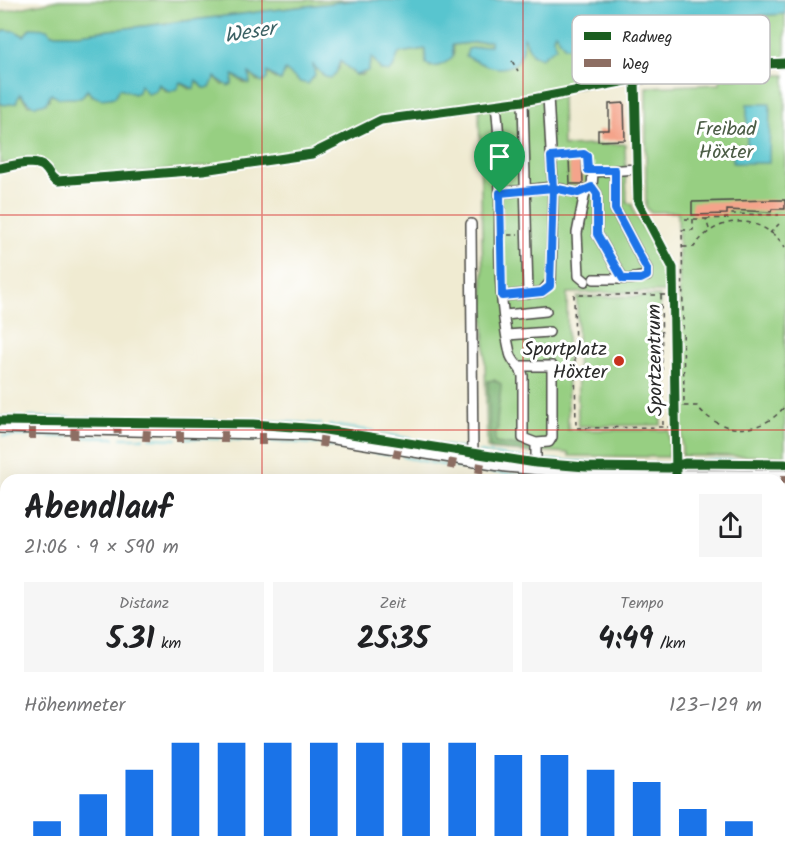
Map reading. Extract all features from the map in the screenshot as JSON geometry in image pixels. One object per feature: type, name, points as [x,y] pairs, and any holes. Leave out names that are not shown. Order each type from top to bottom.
[{"type":"street","name":"Sportzentrum","points":[[770,64],[785,63]]},
{"type":"street","name":"Sportzentrum","points":[[635,84],[638,202],[673,268],[676,474]]},
{"type":"street","points":[[502,296],[542,292],[550,286],[553,188],[548,96]]},
{"type":"street","points":[[523,101],[528,294]]},
{"type":"street","points":[[496,105],[502,296],[512,361],[519,366],[523,375],[523,438],[536,443],[551,441],[552,366],[519,366]]},
{"type":"street","points":[[615,170],[615,209],[647,269],[647,276],[641,279],[590,280],[579,276],[577,233],[592,172],[615,170],[637,169]]},
{"type":"street","points":[[500,193],[553,188],[588,190],[597,194],[597,234],[623,279]]},
{"type":"street","points":[[471,224],[473,462]]},
{"type":"street","points":[[505,315],[546,311]]},
{"type":"street","points":[[507,335],[549,332]]},
{"type":"street","points":[[0,428],[310,435],[473,462],[583,474]]},
{"type":"street","points":[[536,443],[536,470]]},
{"type":"path","points":[[512,61],[518,71]]},
{"type":"path","points":[[785,63],[785,95]]},
{"type":"path","points":[[551,157],[584,154],[587,156],[588,170],[592,172]]},
{"type":"path","points":[[685,219],[728,218],[732,214],[779,215]]},
{"type":"path","points":[[693,219],[693,230],[682,230],[684,406],[697,406],[717,424],[742,429],[764,424],[785,406]]},
{"type":"path","points":[[706,219],[709,230]]},
{"type":"path","points":[[683,248],[694,247],[709,230],[726,223],[747,221],[770,232],[785,247]]},
{"type":"path","points":[[770,232],[779,224]]},
{"type":"path","points":[[661,294],[663,427]]},
{"type":"path","points":[[665,331],[664,294],[574,296],[576,428],[669,427]]},
{"type":"green space","points":[[59,0],[356,0],[78,34],[50,34],[30,28],[24,36],[15,31],[5,30],[0,35],[0,12]]},
{"type":"green space","points":[[785,14],[785,60],[770,61],[770,15],[767,15]]},
{"type":"green space","points":[[555,33],[565,47],[572,46],[572,84],[594,84],[522,98],[380,117],[310,151],[201,167],[60,179],[46,164],[35,161],[0,164],[0,103],[20,94],[28,105],[49,100],[50,94],[83,96],[87,90],[92,96],[120,88],[125,90],[140,85],[159,84],[167,92],[180,82],[190,89],[196,80],[204,88],[215,77],[223,85],[233,75],[246,84],[249,73],[258,82],[267,79],[267,72],[275,79],[285,70],[300,82],[313,65],[322,74],[339,69],[340,61],[356,75],[363,75],[372,57],[381,70],[399,53],[425,49],[430,67],[441,64],[454,53],[452,45],[490,41],[491,45],[468,49],[478,61],[496,66],[518,61],[522,53],[521,38],[523,36],[532,54]]},
{"type":"green space","name":"Freibad Höxter","points":[[785,75],[785,456],[682,456],[678,212],[650,212],[646,207],[646,87],[770,84],[770,76]]},
{"type":"green space","points":[[562,96],[563,146],[625,144],[627,203],[632,204],[634,212],[667,271],[667,292],[567,293],[568,430],[669,430],[669,457],[569,456],[569,453],[487,448],[479,110],[518,104],[521,108],[527,103]]},
{"type":"green space","name":"Sportplatz Höxter","points":[[660,296],[661,425],[578,426],[577,297]]},
{"type":"green space","points":[[494,380],[501,384],[495,443],[533,448],[533,453],[490,449],[488,381]]},
{"type":"water","name":"Weser","points":[[356,0],[785,0],[785,14],[572,15],[572,46],[565,47],[555,33],[553,37],[556,47],[541,58],[532,54],[523,36],[523,50],[518,61],[499,68],[479,63],[466,56],[468,49],[490,45],[490,41],[452,45],[453,56],[444,64],[437,66],[426,64],[425,49],[399,53],[393,68],[388,72],[381,70],[372,57],[368,71],[356,75],[340,61],[336,73],[331,78],[325,77],[313,65],[315,75],[308,84],[300,82],[285,70],[281,81],[267,72],[267,79],[262,83],[249,73],[250,84],[233,75],[232,84],[228,86],[215,77],[210,88],[204,88],[196,80],[194,89],[180,82],[178,88],[170,92],[159,84],[156,91],[148,94],[140,85],[138,92],[134,94],[120,88],[115,97],[106,99],[93,96],[87,90],[81,98],[58,98],[51,94],[46,103],[36,105],[31,104],[20,94],[16,103],[4,105],[0,103],[0,35],[5,30],[15,31],[24,36],[30,28],[48,29],[51,34],[78,34]]},
{"type":"water","points":[[747,104],[770,104],[769,163],[733,163],[733,145],[747,145],[747,132],[756,132],[755,128],[747,128]]},
{"type":"building","points":[[624,103],[625,140],[598,141],[598,130],[609,130],[609,104]]},
{"type":"building","points":[[582,156],[583,184],[570,184],[569,157]]},
{"type":"building","points":[[785,200],[785,209],[772,209],[771,212],[727,210],[727,214],[692,215],[692,202]]},
{"type":"waterway","points":[[0,417],[22,417]]},
{"type":"waterway","points":[[29,417],[71,418]]},
{"type":"waterway","points":[[79,418],[115,418]]},
{"type":"waterway","points":[[121,418],[160,419]]},
{"type":"waterway","points":[[169,419],[196,420]]},
{"type":"waterway","points":[[204,420],[218,420]]},
{"type":"waterway","points":[[226,420],[251,420]]},
{"type":"waterway","points":[[256,420],[321,424]]},
{"type":"waterway","points":[[329,425],[374,431]]},
{"type":"waterway","points":[[380,433],[412,439]]},
{"type":"waterway","points":[[3,436],[28,436]]},
{"type":"waterway","points":[[36,436],[69,437]]},
{"type":"waterway","points":[[79,437],[114,438]]},
{"type":"waterway","points":[[121,438],[143,438]]},
{"type":"waterway","points":[[150,438],[177,439]]},
{"type":"waterway","points":[[184,438],[220,439]]},
{"type":"waterway","points":[[229,440],[258,440]]},
{"type":"waterway","points":[[266,441],[318,444]]},
{"type":"waterway","points":[[419,441],[469,450]]},
{"type":"waterway","points":[[327,445],[389,455]]},
{"type":"waterway","points":[[478,452],[531,459]]},
{"type":"waterway","points":[[403,457],[448,466]]},
{"type":"waterway","points":[[540,460],[667,464]]},
{"type":"waterway","points":[[695,460],[785,461]]},
{"type":"waterway","points":[[455,467],[477,470]]},
{"type":"waterway","points":[[482,471],[506,474]]},
{"type":"marked path","points":[[74,439],[75,418]]},
{"type":"marked path","points":[[117,419],[118,441]]},
{"type":"marked path","points":[[322,447],[325,424]]},
{"type":"marked path","points":[[32,428],[32,439]]},
{"type":"marked path","points":[[146,441],[147,430]]},
{"type":"marked path","points":[[180,431],[180,442]]},
{"type":"marked path","points":[[224,431],[224,443]]},
{"type":"marked path","points":[[262,433],[262,445]]},
{"type":"marked path","points":[[396,458],[398,449]]},
{"type":"marked path","points":[[451,469],[453,459]]},
{"type":"marked path","points":[[479,473],[481,463]]},
{"type":"cycle path","points":[[770,64],[785,63]]},
{"type":"cycle path","points":[[0,168],[23,164],[40,165],[53,179],[58,181],[203,170],[312,154],[381,120],[523,101],[611,84]]},
{"type":"cycle path","points":[[635,84],[638,202],[673,268],[676,474]]},
{"type":"cycle path","points":[[0,421],[253,424],[319,429],[536,463],[586,467],[669,468],[685,463],[785,464]]},
{"type":"place","name":"Sportplatz Höxter","points":[[619,361]]},
{"type":"route","points":[[500,193],[502,296],[542,292],[550,286],[553,188],[578,193],[588,191],[592,187],[597,194],[598,202],[597,234],[623,279],[641,279],[647,276],[647,269],[613,203],[615,170],[592,172],[588,170],[587,156],[584,154],[551,157],[553,188],[500,193]]}]
